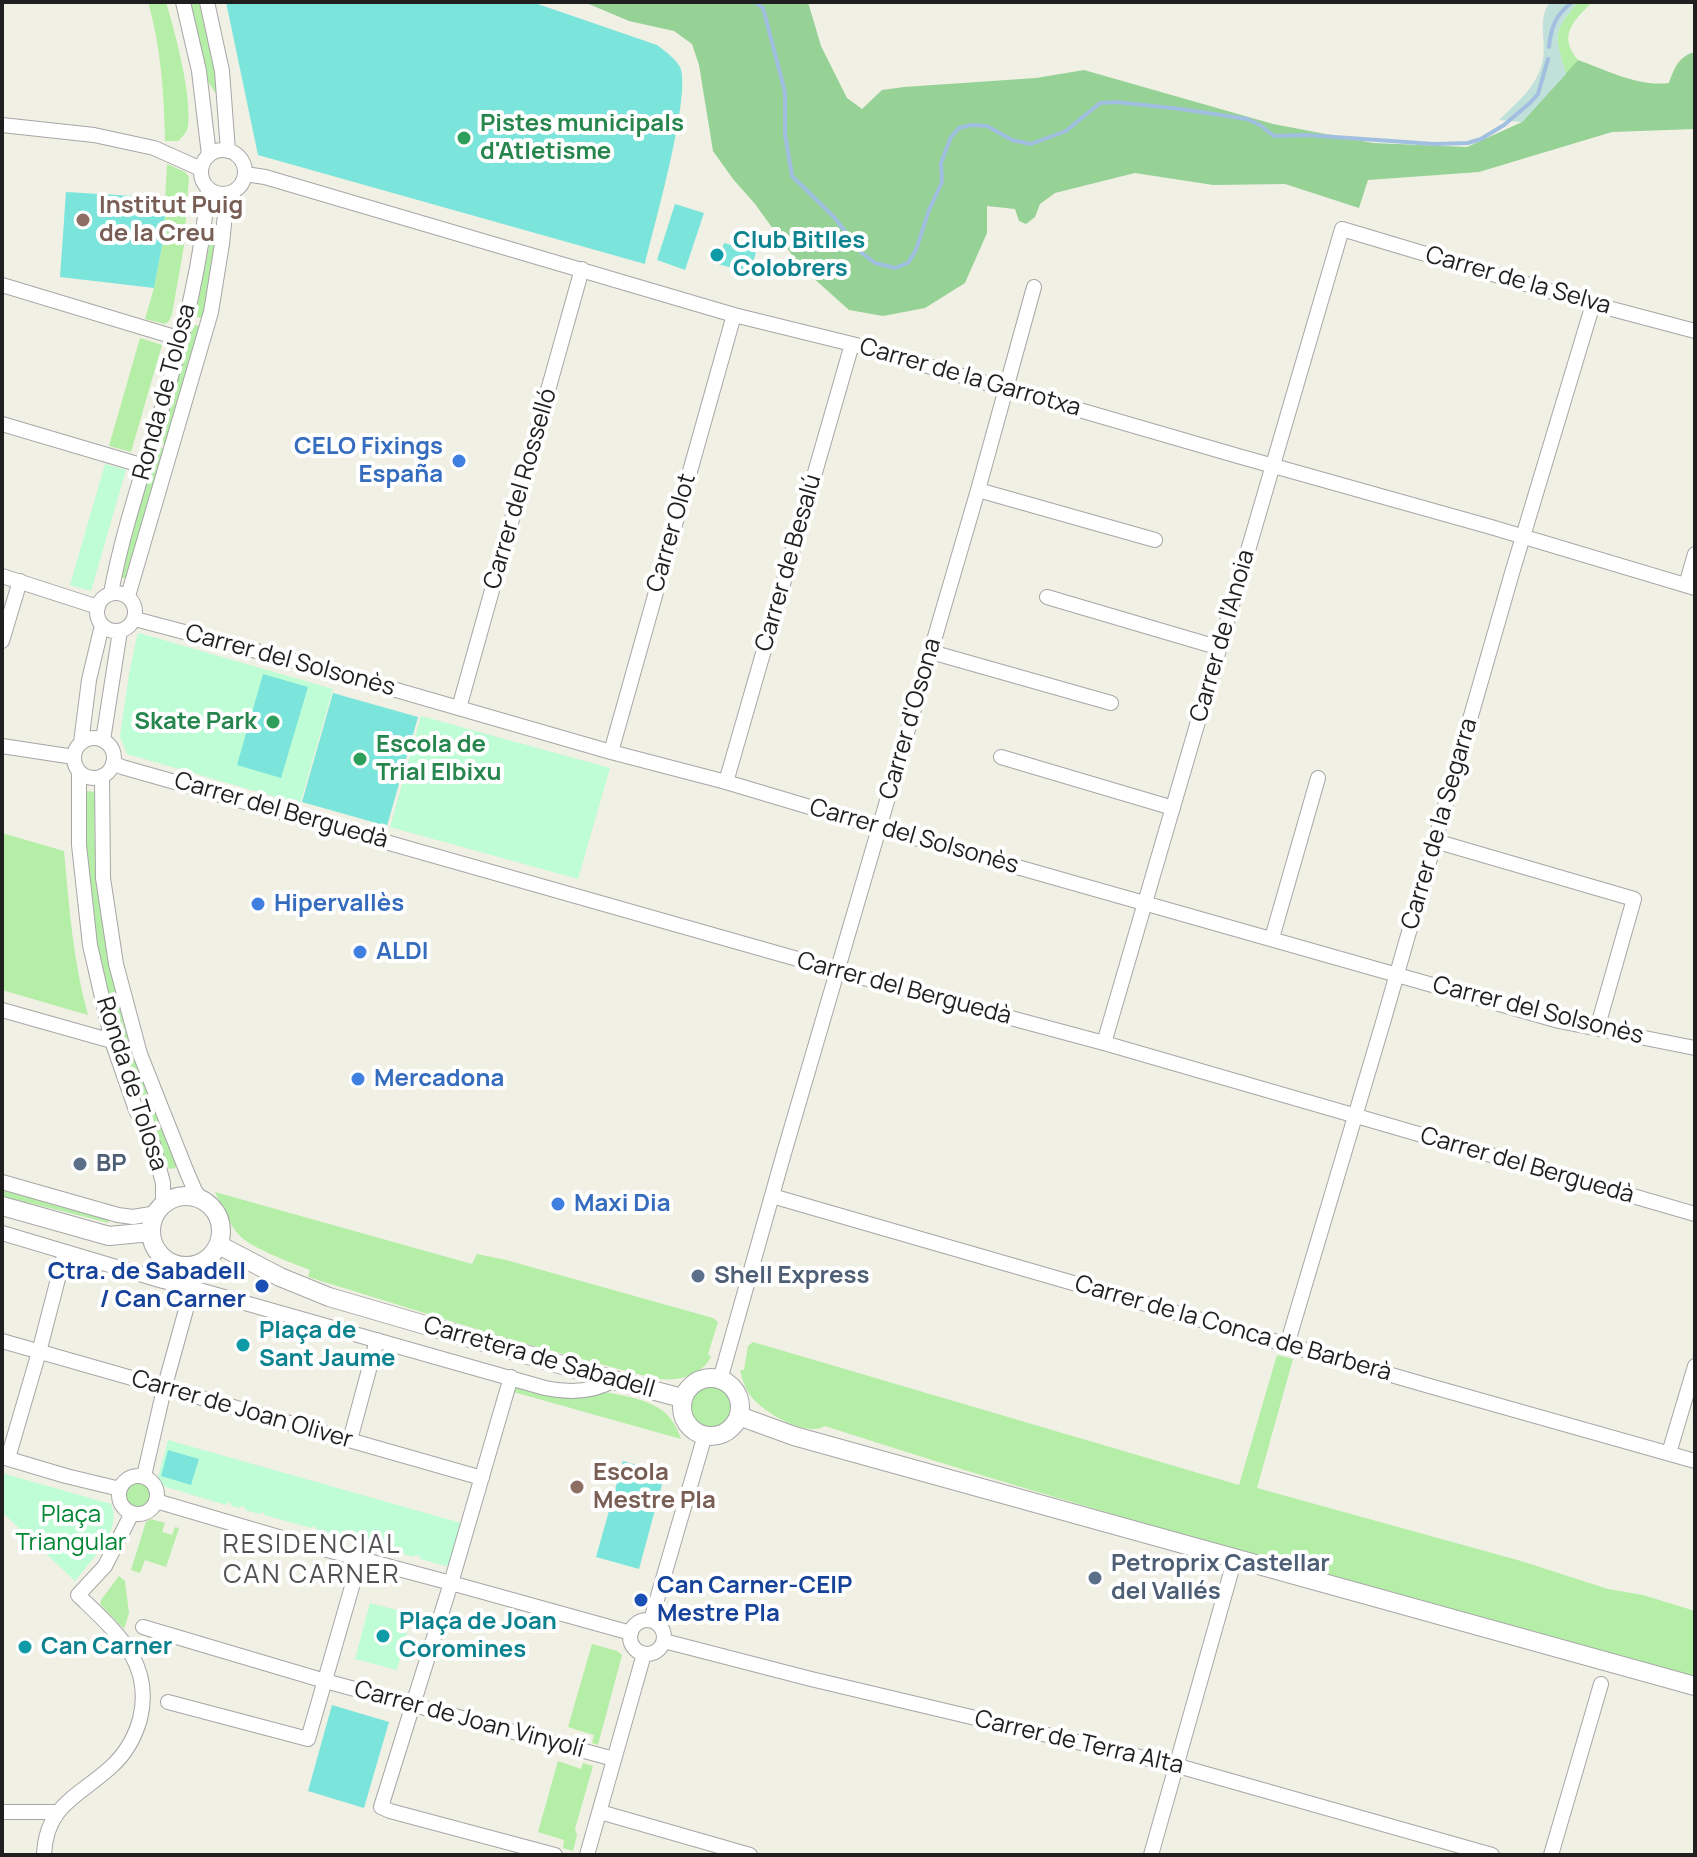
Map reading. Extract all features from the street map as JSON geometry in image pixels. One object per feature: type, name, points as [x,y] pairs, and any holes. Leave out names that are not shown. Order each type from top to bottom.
[{"type":"street","points":[[183,2],[199,71],[205,162],[201,176],[208,188],[220,194],[227,194],[239,187],[245,174],[242,162],[234,153],[221,150],[205,162]]},
{"type":"street","points":[[207,2],[222,71],[228,151]]},
{"type":"street","points":[[2,125],[94,135],[205,162]]},
{"type":"street","name":"Carrer de la Garrotxa","points":[[245,174],[265,177],[734,315],[852,344],[1690,586]]},
{"type":"street","name":"Ronda de Tolosa","points":[[111,593],[181,339],[197,270],[208,188]]},
{"type":"street","name":"Ronda de Tolosa","points":[[128,596],[211,312],[227,194]]},
{"type":"street","name":"Carrer de la Selva","points":[[1342,229],[1695,331]]},
{"type":"street","name":"Carrer de l'Anoia","points":[[1104,1043],[1342,229]]},
{"type":"street","name":"Carrer del Rosselló","points":[[459,708],[582,269]]},
{"type":"street","points":[[2,285],[181,339]]},
{"type":"street","name":"Carrer d'Osona","points":[[720,1380],[1034,287]]},
{"type":"street","name":"Carrer de la Segarra","points":[[1287,1345],[1593,304]]},
{"type":"street","name":"Carrer Olot","points":[[611,752],[734,315]]},
{"type":"street","name":"Carrer de Besalú","points":[[726,782],[852,344]]},
{"type":"street","points":[[2,424],[144,466]]},
{"type":"street","points":[[978,490],[1155,540]]},
{"type":"street","points":[[1690,586],[1695,554]]},
{"type":"street","points":[[2,576],[98,607]]},
{"type":"street","points":[[2,641],[20,581]]},
{"type":"street","points":[[117,592],[128,596],[135,606],[135,619],[126,629],[107,629],[97,614],[102,599],[117,592]]},
{"type":"street","points":[[1047,597],[1220,648]]},
{"type":"street","name":"Carrer del Solsonès","points":[[135,619],[726,782],[1559,1021],[1695,1048]]},
{"type":"street","points":[[76,764],[75,752],[81,743],[89,680],[102,625]]},
{"type":"street","points":[[103,740],[120,631]]},
{"type":"street","points":[[931,652],[1111,703]]},
{"type":"street","points":[[2,746],[76,764],[90,777],[107,773],[113,763],[112,750],[103,740],[92,738],[81,743]]},
{"type":"street","points":[[1001,757],[1173,808]]},
{"type":"street","name":"Carrer del Berguedà","points":[[113,763],[1104,1043],[1695,1214]]},
{"type":"street","name":"Ronda de Tolosa","points":[[76,764],[79,845],[90,945],[112,1041],[136,1110],[153,1144],[163,1183],[160,1209]]},
{"type":"street","name":"Ronda de Tolosa","points":[[102,776],[103,878],[116,964],[140,1054],[186,1170],[202,1200]]},
{"type":"street","points":[[1272,938],[1318,778]]},
{"type":"street","points":[[1435,841],[1634,899],[1597,1029]]},
{"type":"street","points":[[2,1010],[112,1041]]},
{"type":"street","points":[[2,1182],[118,1215],[133,1217],[160,1209]]},
{"type":"street","points":[[191,1196],[202,1200],[218,1216],[221,1227],[219,1245],[209,1258],[199,1264],[188,1267],[166,1260],[158,1252],[151,1232],[160,1209],[168,1201],[179,1197],[191,1196]]},
{"type":"street","name":"Carrer de la Conca de Barberà","points":[[772,1196],[1695,1461]]},
{"type":"street","points":[[2,1206],[109,1236],[151,1232]]},
{"type":"street","points":[[2,1233],[545,1388],[573,1392],[604,1387],[614,1380]]},
{"type":"street","name":"Carretera de Sabadell","points":[[219,1245],[280,1277],[329,1297],[682,1398]]},
{"type":"street","points":[[65,1252],[39,1352],[5,1458],[120,1489]]},
{"type":"street","points":[[144,1476],[192,1288]]},
{"type":"street","points":[[350,1440],[377,1340]]},
{"type":"street","name":"Carrer de Joan Oliver","points":[[2,1341],[482,1478]]},
{"type":"street","points":[[1669,1453],[1695,1366]]},
{"type":"street","points":[[511,1377],[381,1807],[555,1855]]},
{"type":"street","points":[[703,1379],[720,1380],[733,1388],[738,1397],[739,1416],[732,1427],[722,1434],[705,1435],[692,1429],[687,1422],[682,1398],[693,1384],[703,1379]]},
{"type":"street","points":[[739,1416],[794,1436],[1695,1686]]},
{"type":"street","points":[[651,1620],[705,1435]]},
{"type":"street","points":[[144,1476],[156,1488],[156,1501],[153,1507],[142,1513],[130,1512],[122,1505],[120,1489],[132,1477],[144,1476]]},
{"type":"street","points":[[156,1501],[631,1633]]},
{"type":"street","points":[[44,1855],[46,1838],[57,1812],[65,1802],[113,1766],[134,1736],[141,1715],[142,1676],[136,1662],[113,1630],[78,1595],[105,1566],[130,1512]]},
{"type":"street","points":[[1151,1855],[1235,1558]]},
{"type":"street","points":[[168,1702],[308,1739],[360,1559]]},
{"type":"street","points":[[651,1620],[662,1628],[664,1641],[655,1652],[644,1654],[634,1648],[631,1633],[636,1623],[651,1620]]},
{"type":"street","name":"Carrer de Joan Vinyolí","points":[[143,1627],[325,1681],[614,1759]]},
{"type":"street","name":"Carrer de Terra Alta","points":[[664,1641],[1178,1766],[1492,1855]]},
{"type":"street","points":[[587,1855],[644,1654]]},
{"type":"street","points":[[1551,1855],[1601,1684]]},
{"type":"street","points":[[2,1812],[57,1812]]},
{"type":"street","points":[[600,1812],[750,1855]]},
{"type":"green space","points":[[148,2],[166,2],[182,64],[189,113],[186,132],[178,141],[165,141],[161,71]]},
{"type":"green space","points":[[190,2],[199,2],[217,95],[206,79]]},
{"type":"green space","points":[[584,2],[808,2],[821,46],[847,98],[862,109],[882,90],[1036,78],[1084,70],[1273,124],[1373,143],[1467,147],[1522,122],[1578,60],[1634,80],[1658,84],[1669,83],[1678,63],[1695,52],[1695,129],[1612,132],[1479,172],[1368,180],[1359,208],[1285,184],[1213,185],[1135,173],[1055,193],[1040,204],[1035,217],[1026,224],[1019,221],[1015,209],[987,206],[987,233],[965,283],[925,308],[883,316],[849,310],[800,266],[713,151],[699,65],[692,44],[674,31],[629,21]]},
{"type":"green space","points":[[1578,2],[1592,2],[1570,29],[1569,43],[1578,60],[1566,74],[1559,51],[1559,29]]},
{"type":"green space","points":[[167,164],[189,177],[184,246],[172,314],[165,324],[145,319],[163,241]]},
{"type":"green space","points":[[214,233],[217,235],[203,319],[195,316]]},
{"type":"green space","points":[[193,325],[201,326],[167,445],[158,442]]},
{"type":"green space","points":[[140,338],[162,345],[131,452],[109,446]]},
{"type":"green space","points":[[157,447],[165,449],[127,579],[119,577]]},
{"type":"green space","points":[[105,464],[126,470],[91,591],[70,585]]},
{"type":"green space","name":"Skate Park","points":[[139,633],[333,689],[300,804],[127,754],[120,736]]},
{"type":"green space","points":[[421,716],[610,768],[578,879],[390,827]]},
{"type":"green space","points":[[86,791],[96,792],[95,844],[103,916],[117,995],[132,1053],[123,1055],[91,909],[86,859]]},
{"type":"green space","points":[[2,833],[64,851],[75,954],[88,1015],[2,990]]},
{"type":"green space","points":[[135,1059],[177,1165],[175,1168],[169,1169],[126,1062]]},
{"type":"green space","points":[[2,1190],[108,1220],[109,1223],[2,1196]]},
{"type":"green space","points":[[215,1192],[472,1264],[477,1254],[506,1260],[713,1318],[718,1322],[708,1354],[711,1357],[700,1370],[686,1377],[652,1378],[512,1340],[308,1277],[310,1270],[264,1251],[241,1237]]},
{"type":"green space","points":[[753,1342],[1239,1485],[1277,1355],[1293,1359],[1257,1488],[1695,1611],[1695,1677],[1150,1525],[825,1426],[817,1429],[796,1426],[764,1408],[750,1395],[740,1370],[744,1370],[748,1346]]},
{"type":"green space","points":[[511,1384],[589,1390],[647,1402],[667,1415],[681,1439],[510,1391]]},
{"type":"green space","points":[[712,1387],[727,1394],[734,1409],[727,1424],[712,1431],[697,1424],[690,1409],[697,1394]]},
{"type":"green space","points":[[168,1440],[461,1523],[449,1564],[446,1566],[420,1559],[420,1556],[392,1551],[393,1548],[388,1547],[387,1550],[313,1526],[163,1486],[158,1477]]},
{"type":"green space","name":"Plaça Triangular","points":[[2,1473],[111,1504],[114,1514],[109,1534],[75,1581],[2,1512]]},
{"type":"green space","points":[[138,1483],[149,1490],[150,1495],[143,1506],[138,1507],[127,1500],[126,1495],[133,1484]]},
{"type":"green space","points":[[151,1519],[165,1523],[162,1532],[172,1535],[175,1527],[179,1528],[166,1567],[145,1560],[140,1573],[131,1570],[146,1522]]},
{"type":"green space","points":[[119,1576],[125,1581],[129,1613],[124,1629],[100,1604]]},
{"type":"green space","points":[[370,1603],[412,1614],[397,1670],[355,1659]]},
{"type":"green space","points":[[592,1644],[622,1655],[598,1745],[592,1743],[594,1735],[568,1727]]},
{"type":"green space","points":[[558,1761],[581,1769],[583,1763],[593,1766],[575,1829],[577,1835],[573,1851],[563,1848],[564,1840],[538,1832]]},
{"type":"shaded area","name":"Pistes municipals d'Atletisme","points":[[226,2],[532,2],[657,45],[680,67],[681,104],[645,264],[258,155]]},
{"type":"shaded area","points":[[1550,2],[1578,2],[1563,22],[1558,35],[1566,74],[1522,122],[1499,120],[1525,95],[1539,72],[1543,56],[1544,16]]},
{"type":"shaded area","points":[[66,192],[166,198],[163,241],[154,288],[60,277]]},
{"type":"shaded area","points":[[675,204],[704,213],[685,270],[657,260]]},
{"type":"shaded area","points":[[724,243],[756,252],[750,273],[718,264]]},
{"type":"shaded area","name":"Skate Park","points":[[263,674],[308,687],[281,778],[237,765]]},
{"type":"shaded area","name":"Escola de Trial Elbixu","points":[[333,693],[418,717],[387,826],[302,802]]},
{"type":"shaded area","points":[[168,1450],[199,1459],[191,1485],[161,1476]]},
{"type":"shaded area","points":[[623,1461],[665,1473],[639,1569],[596,1557]]},
{"type":"shaded area","points":[[332,1705],[389,1722],[364,1808],[308,1791]]},
{"type":"waterway","points":[[755,2],[763,8],[785,92],[785,134],[792,176],[834,217],[862,253],[875,263],[895,268],[908,263],[916,250],[942,182],[941,163],[951,137],[959,128],[987,126],[1012,140],[1031,144],[1066,131],[1100,103],[1116,102],[1247,119],[1274,136],[1468,143],[1504,125],[1530,103],[1538,94],[1548,59]]},
{"type":"waterway","points":[[1549,47],[1555,22],[1572,2]]},
{"type":"place","name":"Pistes municipals d'Atletisme","points":[[464,138]]},
{"type":"place","name":"Institut Puig de la Creu","points":[[83,220]]},
{"type":"place","name":"Club Bitlles Colobrers","points":[[717,255]]},
{"type":"place","name":"CELO Fixings España","points":[[459,461]]},
{"type":"place","name":"Skate Park","points":[[273,722]]},
{"type":"place","name":"Escola de Trial Elbixu","points":[[360,759]]},
{"type":"place","name":"Hipervallès","points":[[258,904]]},
{"type":"place","name":"ALDI","points":[[360,952]]},
{"type":"place","name":"Mercadona","points":[[358,1079]]},
{"type":"place","name":"BP","points":[[80,1164]]},
{"type":"place","name":"Maxi Dia","points":[[558,1204]]},
{"type":"place","name":"Shell Express","points":[[698,1276]]},
{"type":"place","name":"Ctra. de Sabadell / Can Carner","points":[[262,1286]]},
{"type":"place","name":"Plaça de Sant Jaume","points":[[243,1345]]},
{"type":"place","name":"Escola Mestre Pla","points":[[577,1487]]},
{"type":"place","name":"Petroprix Castellar del Vallés","points":[[1095,1578]]},
{"type":"place","name":"Can Carner-CEIP Mestre Pla","points":[[641,1600]]},
{"type":"place","name":"Plaça de Joan Coromines","points":[[383,1636]]},
{"type":"place","name":"Can Carner","points":[[25,1647]]},
{"type":"district","name":"RESIDENCIAL CAN CARNER","points":[[312,1561]]}]
